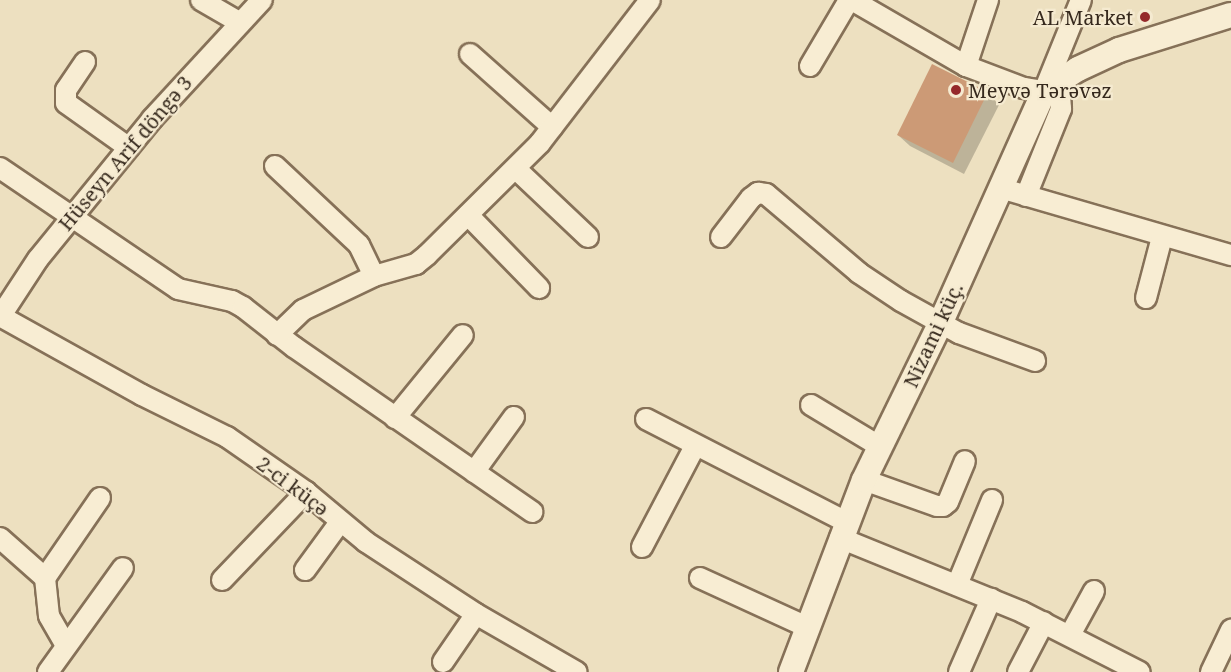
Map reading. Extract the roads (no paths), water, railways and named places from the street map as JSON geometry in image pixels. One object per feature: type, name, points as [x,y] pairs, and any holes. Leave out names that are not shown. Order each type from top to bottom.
[{"type":"street","points":[[201,0],[239,22]]},
{"type":"street","name":"Hüseyn Arif döngə 3","points":[[0,316],[38,259],[178,88],[262,0]]},
{"type":"street","points":[[277,335],[303,310],[374,276],[416,264],[516,169],[552,127],[650,0]]},
{"type":"street","points":[[810,66],[850,0],[966,66],[1024,88],[1051,86],[1078,69],[1119,50],[1231,15]]},
{"type":"street","points":[[966,66],[988,0]]},
{"type":"street","name":"Nizami küç.","points":[[791,672],[843,530],[864,480],[940,324],[999,188],[1051,86],[1081,0]]},
{"type":"street","points":[[470,54],[552,127]]},
{"type":"street","points":[[85,62],[66,90],[66,103],[129,148]]},
{"type":"street","points":[[1026,196],[1060,109],[1051,86]]},
{"type":"street","points":[[275,166],[359,245],[374,276]]},
{"type":"street","points":[[0,168],[178,289],[232,301],[395,418],[532,512]]},
{"type":"street","points":[[516,169],[588,237]]},
{"type":"street","points":[[999,188],[1162,237],[1231,255]]},
{"type":"street","points":[[721,237],[751,198],[758,193],[766,194],[860,273],[940,324],[1035,361]]},
{"type":"street","points":[[468,216],[539,288]]},
{"type":"street","points":[[1146,298],[1162,237]]},
{"type":"street","name":"2-ci küçə","points":[[0,316],[142,395],[227,437],[306,492],[340,522],[476,614],[577,672]]},
{"type":"street","points":[[395,418],[463,335]]},
{"type":"street","points":[[810,405],[879,446]]},
{"type":"street","points":[[474,472],[514,417]]},
{"type":"street","points":[[646,420],[843,530],[957,585],[1044,622],[1070,635],[1113,665],[1140,672]]},
{"type":"street","points":[[642,547],[694,446]]},
{"type":"street","points":[[864,480],[937,506],[943,506],[948,502],[965,460]]},
{"type":"street","points":[[222,580],[306,492]]},
{"type":"street","points":[[66,645],[49,616],[45,578],[100,498]]},
{"type":"street","points":[[957,585],[992,500]]},
{"type":"street","points":[[304,570],[340,522]]},
{"type":"street","points":[[0,537],[45,578]]},
{"type":"street","points":[[48,672],[123,568]]},
{"type":"street","points":[[700,578],[807,627]]},
{"type":"street","points":[[1070,635],[1094,591]]},
{"type":"street","points":[[959,672],[991,599]]},
{"type":"street","points":[[443,662],[476,614]]},
{"type":"street","points":[[1018,672],[1044,622]]},
{"type":"street","points":[[1211,672],[1231,630]]},
{"type":"place","name":"AL Market","points":[[1145,17]]},
{"type":"place","name":"Meyvə Tərəvəz","points":[[956,90]]}]
